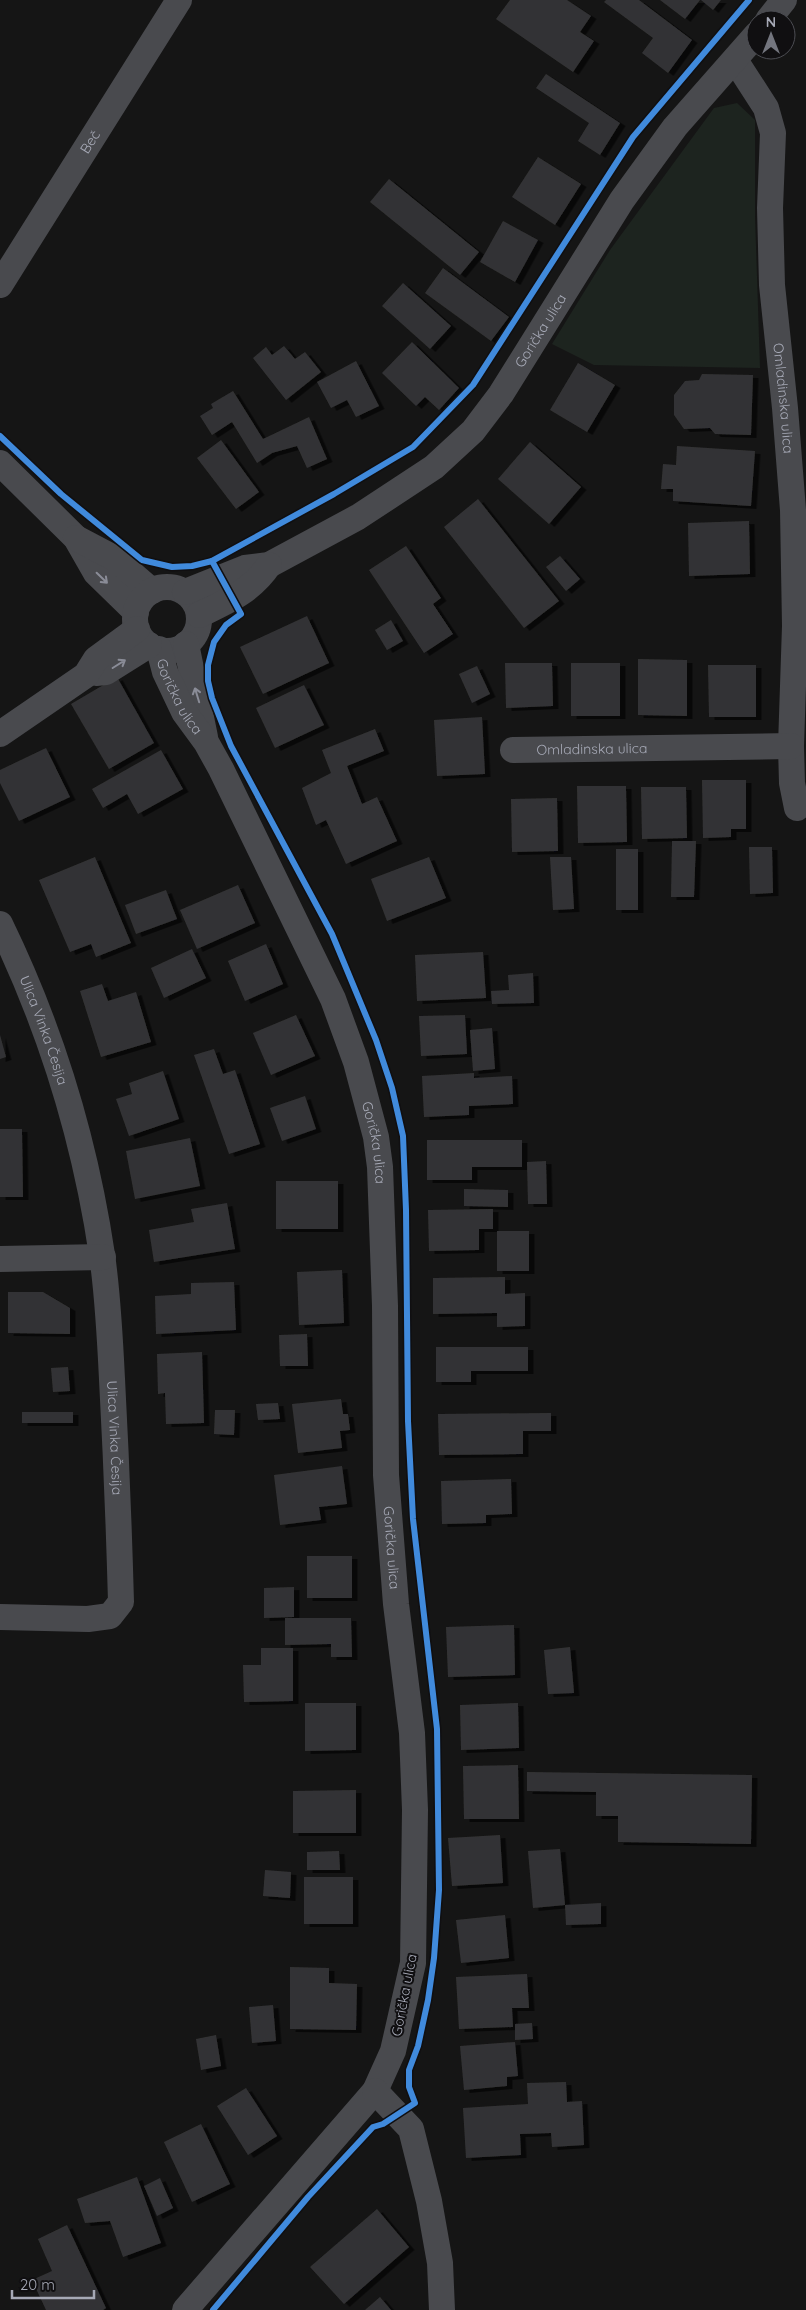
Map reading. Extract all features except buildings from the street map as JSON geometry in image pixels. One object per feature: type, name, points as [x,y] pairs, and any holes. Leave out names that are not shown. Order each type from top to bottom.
[{"type":"street","name":"Beč","points":[[0,285],[179,0]]},
{"type":"street","points":[[776,10],[784,0]]},
{"type":"street","name":"Gorička ulica","points":[[185,592],[245,568],[269,565],[358,517],[434,467],[473,431],[501,394],[622,200],[675,127],[746,47]]},
{"type":"street","name":"Omladinska ulica","points":[[735,60],[766,108],[773,133],[770,208],[772,285],[786,408],[793,510],[795,626],[792,783],[797,808]]},
{"type":"street","points":[[0,463],[76,538],[96,572],[145,634],[168,651],[186,644],[196,632],[199,615],[196,606],[185,592],[169,587],[152,591],[142,600],[145,634]]},
{"type":"street","points":[[76,538],[114,558],[152,591]]},
{"type":"street","name":"Gorička ulica","points":[[199,615],[233,599],[260,578],[269,565]]},
{"type":"street","points":[[0,734],[86,675],[106,672],[145,634]]},
{"type":"street","name":"Gorička ulica","points":[[145,634],[184,712],[206,742],[333,999],[356,1062],[376,1137],[380,1168],[385,1306],[386,1475],[396,1604],[412,1733],[415,1810],[413,1963],[393,2051],[376,2091],[185,2310]]},
{"type":"street","name":"Gorička ulica","points":[[186,644],[189,667],[200,703],[206,742]]},
{"type":"street","name":"Omladinska ulica","points":[[513,750],[792,746]]},
{"type":"street","name":"Ulica Vinka Česija","points":[[0,924],[42,1020],[63,1082],[81,1146],[103,1257],[109,1315],[117,1470],[121,1602],[110,1616],[88,1620],[0,1617]]},
{"type":"street","points":[[0,1259],[103,1257]]},
{"type":"street","points":[[376,2091],[411,2129],[429,2201],[440,2263],[442,2310]]},
{"type":"shaded area","points":[[737,103],[755,120],[755,216],[760,368],[594,365],[552,344],[610,250],[714,108]]},
{"type":"cycle path","points":[[212,561],[334,494],[413,447],[473,385],[633,137],[749,0]]},
{"type":"cycle path","points":[[0,436],[61,494],[142,560],[172,567],[192,566],[212,561],[241,614],[226,625],[214,642],[208,665],[208,681],[212,698],[231,746],[332,934],[376,1040],[392,1088],[403,1136],[406,1210],[408,1421],[413,1519],[437,1729],[439,1890],[434,1958],[428,2000],[418,2046],[409,2070],[409,2087],[415,2103],[383,2124],[373,2127],[308,2197],[213,2310]]}]
